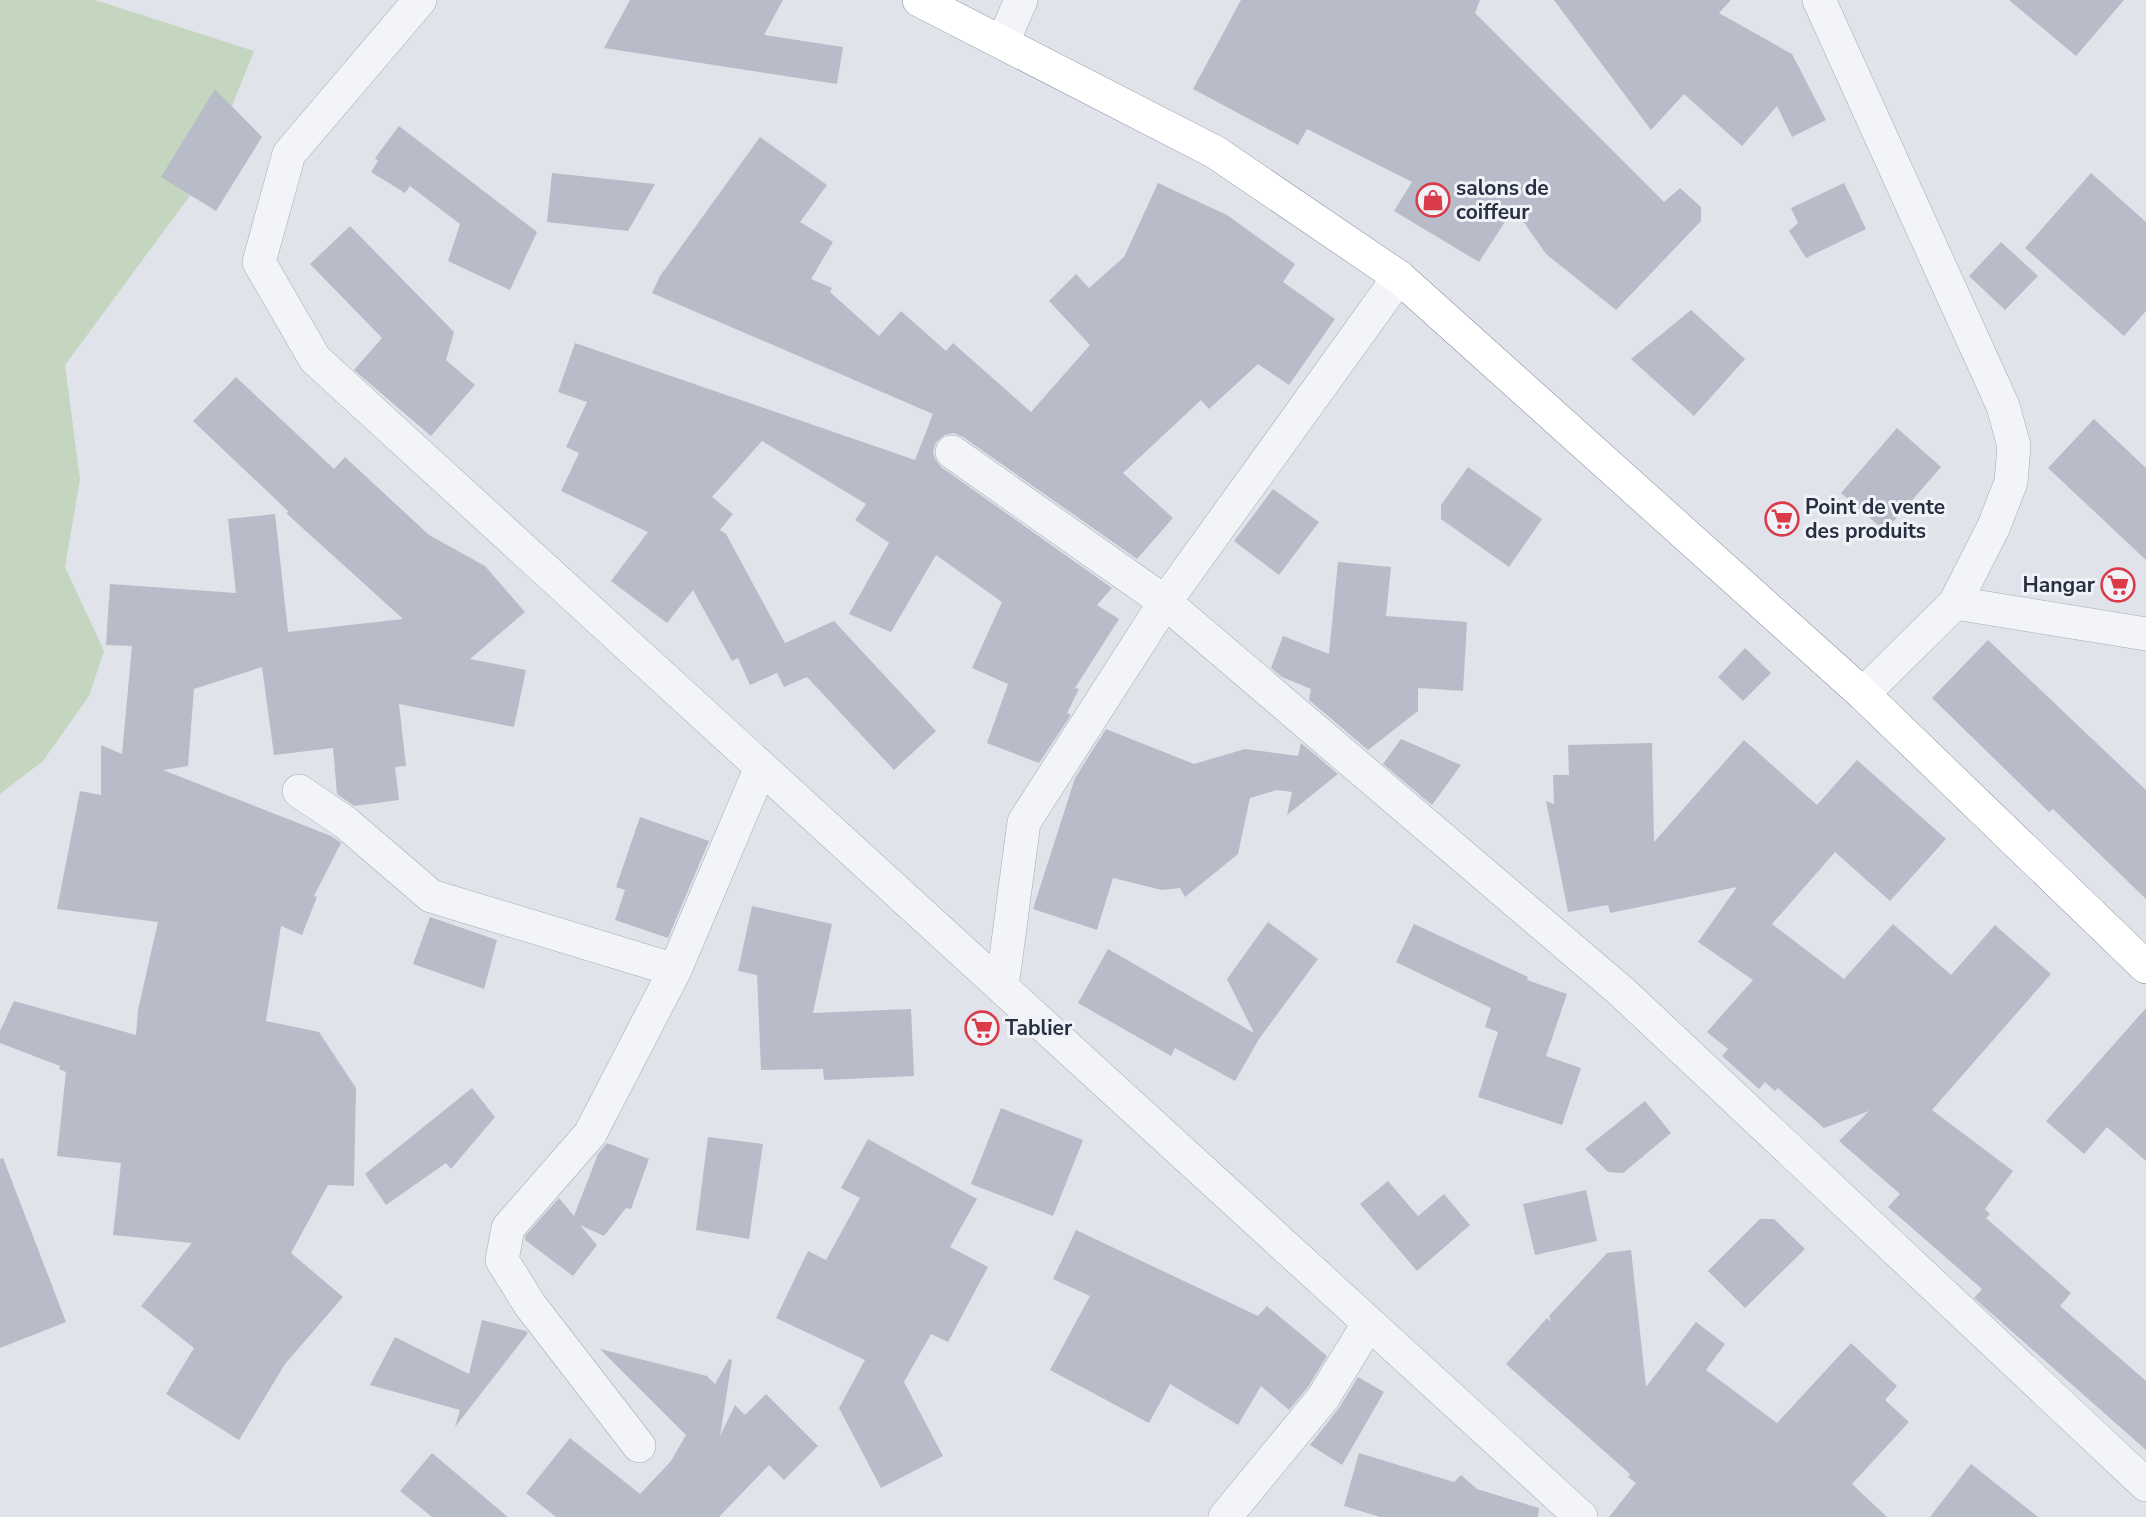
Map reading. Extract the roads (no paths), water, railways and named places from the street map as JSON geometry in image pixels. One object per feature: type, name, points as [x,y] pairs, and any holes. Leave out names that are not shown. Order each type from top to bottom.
[{"type":"highway","points":[[919,0],[1215,152],[1399,277],[1863,694],[2146,967]]},
{"type":"street","points":[[420,0],[290,154],[259,262],[315,359],[1581,1517]]},
{"type":"street","points":[[1003,42],[1021,0]]},
{"type":"street","points":[[1819,0],[2003,406],[2014,446],[2011,483],[1994,525],[1956,603],[1863,694]]},
{"type":"street","points":[[1002,987],[1024,822],[1165,602],[1399,277]]},
{"type":"street","points":[[952,452],[1165,602],[1622,992],[2146,1485]]},
{"type":"street","points":[[1956,603],[2146,634]]},
{"type":"street","points":[[639,1446],[530,1305],[502,1260],[508,1228],[590,1134],[675,970],[761,767]]},
{"type":"street","points":[[299,791],[346,823],[432,896],[675,970]]},
{"type":"street","points":[[1225,1517],[1323,1398],[1369,1323]]},
{"type":"place","name":"salons de coiffeur","points":[[1433,200]]},
{"type":"place","name":"Point de vente des produits","points":[[1782,519]]},
{"type":"place","name":"Hangar","points":[[2118,585]]},
{"type":"place","name":"Tablier","points":[[982,1028]]}]
